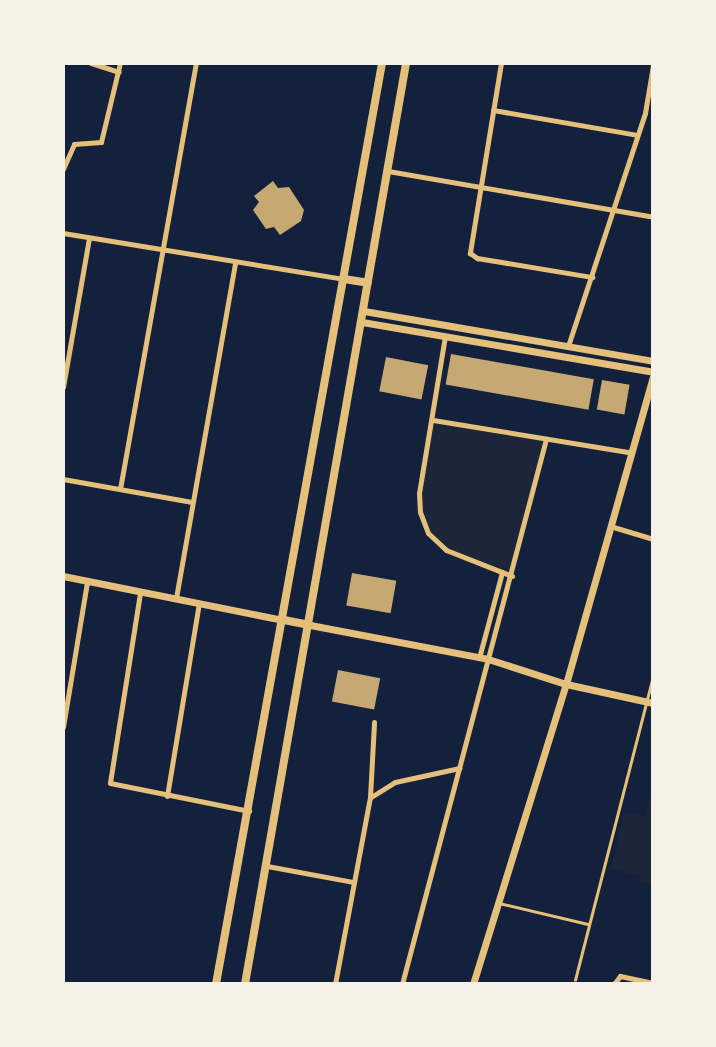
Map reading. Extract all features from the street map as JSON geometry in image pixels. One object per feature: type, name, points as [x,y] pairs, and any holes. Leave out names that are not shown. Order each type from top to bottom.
[{"type":"main road","points":[[216,984],[284,620],[382,63]]},
{"type":"main road","points":[[244,984],[310,625],[406,63]]},
{"type":"main road","points":[[344,279],[368,283]]},
{"type":"main road","points":[[284,620],[310,625]]},
{"type":"street","points":[[91,63],[118,72]]},
{"type":"street","points":[[63,169],[75,144],[101,142],[120,63]]},
{"type":"street","points":[[120,489],[196,63]]},
{"type":"street","points":[[501,63],[470,249],[474,257],[592,277]]},
{"type":"street","points":[[568,346],[638,135],[653,65]]},
{"type":"street","points":[[493,110],[638,135]]},
{"type":"street","points":[[388,171],[614,208],[653,217]]},
{"type":"street","points":[[63,233],[344,279]]},
{"type":"street","points":[[63,387],[89,238]]},
{"type":"street","points":[[176,598],[235,262]]},
{"type":"street","points":[[364,311],[653,361]]},
{"type":"street","points":[[362,322],[653,374],[566,684],[496,902],[473,984]]},
{"type":"street","points":[[445,336],[419,493],[424,526],[446,550],[512,576]]},
{"type":"street","points":[[433,420],[629,452]]},
{"type":"street","points":[[483,658],[512,576],[546,439]]},
{"type":"street","points":[[63,479],[192,502]]},
{"type":"street","points":[[610,526],[653,539]]},
{"type":"street","points":[[402,984],[460,768],[502,572]]},
{"type":"street","points":[[63,576],[284,620]]},
{"type":"street","points":[[63,727],[87,582]]},
{"type":"street","points":[[140,593],[109,781],[114,787],[249,811]]},
{"type":"street","points":[[167,796],[199,603]]},
{"type":"street","points":[[310,625],[483,658],[566,684],[650,703]]},
{"type":"street","points":[[335,984],[370,797],[374,722]]},
{"type":"street","points":[[370,797],[395,782],[460,768]]},
{"type":"street","points":[[267,866],[353,882]]},
{"type":"street","points":[[614,984],[620,976],[653,983]]},
{"type":"lane","points":[[575,980],[650,703],[653,676]]},
{"type":"lane","points":[[496,902],[589,924]]},
{"type":"shaded area","points":[[433,420],[546,439],[512,576],[458,556],[434,539],[418,505]]},
{"type":"shaded area","points":[[653,788],[653,885],[639,881],[640,876],[611,869],[624,812],[646,817]]},
{"type":"building","points":[[273,181],[278,188],[289,187],[304,210],[301,221],[280,235],[274,227],[266,229],[253,210],[259,202],[254,196]]},
{"type":"building","points":[[451,354],[594,379],[588,410],[446,385]]},
{"type":"building","points":[[386,357],[428,365],[422,400],[379,391]]},
{"type":"building","points":[[602,380],[630,385],[624,414],[597,410]]},
{"type":"building","points":[[352,573],[396,581],[391,613],[346,605]]},
{"type":"building","points":[[338,670],[380,678],[374,710],[332,701]]}]
